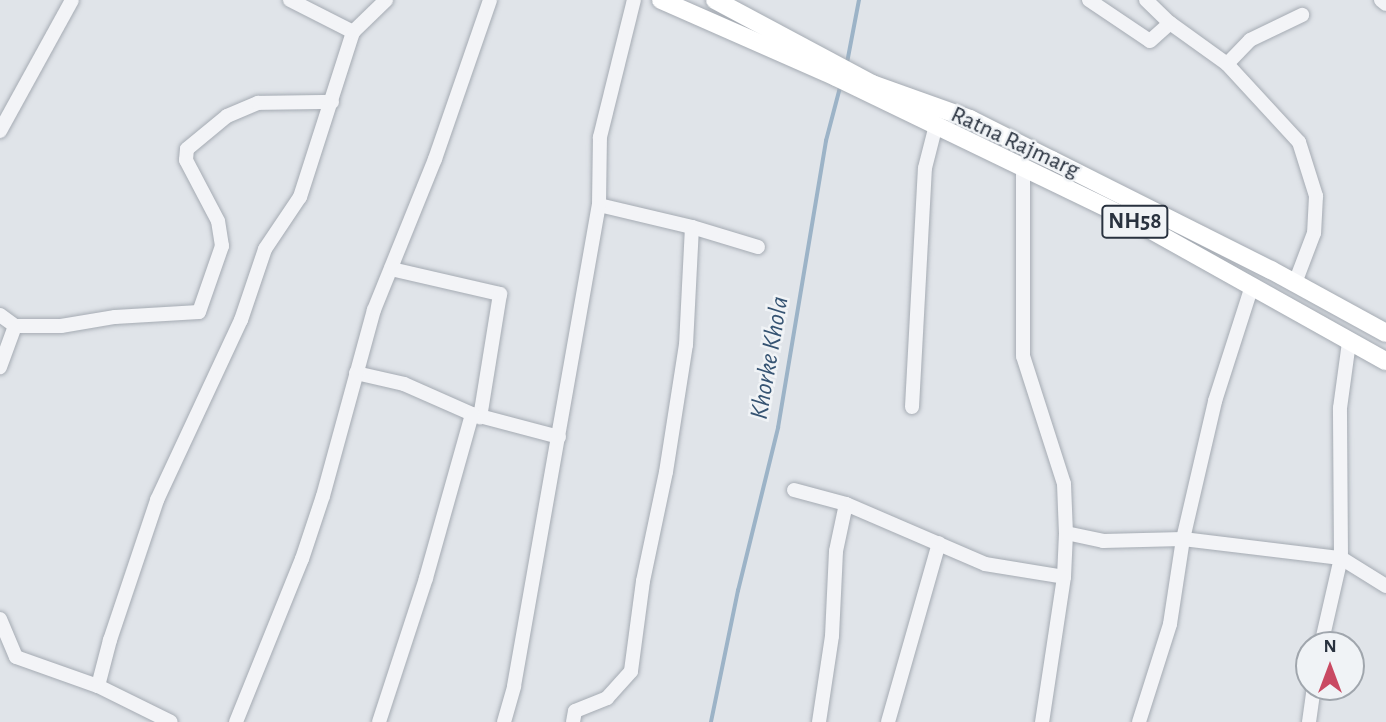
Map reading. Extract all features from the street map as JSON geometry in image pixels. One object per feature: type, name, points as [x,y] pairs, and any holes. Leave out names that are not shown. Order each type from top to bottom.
[{"type":"main road","name":"NH58","points":[[661,0],[836,70]]},
{"type":"main road","name":"Ratna Rajmarg","points":[[715,0],[936,125],[1144,226],[1386,361]]},
{"type":"main road","name":"Ratna Rajmarg","points":[[875,91],[971,119],[1295,283],[1386,333]]},
{"type":"street","points":[[0,131],[72,0]]},
{"type":"street","points":[[290,0],[353,32]]},
{"type":"street","points":[[98,685],[110,640],[157,500],[241,320],[265,249],[300,197],[353,32],[386,0]]},
{"type":"street","points":[[236,722],[302,559],[323,496],[374,310],[472,59],[490,0]]},
{"type":"street","points":[[504,722],[514,686],[532,569],[559,438],[598,205],[600,137],[634,0]]},
{"type":"street","points":[[1089,0],[1150,41],[1170,23]]},
{"type":"street","points":[[1146,0],[1170,23],[1227,64],[1299,142],[1316,196],[1314,233],[1295,283]]},
{"type":"street","points":[[1381,0],[1386,4]]},
{"type":"street","points":[[1227,64],[1250,40],[1302,15]]},
{"type":"street","points":[[0,315],[15,326],[61,326],[116,317],[199,312],[222,246],[218,221],[186,160],[187,149],[227,116],[258,103],[332,102]]},
{"type":"street","points":[[912,407],[925,168],[936,125]]},
{"type":"street","points":[[1023,166],[1023,356],[1064,484],[1066,533],[1064,576],[1042,722]]},
{"type":"street","points":[[598,205],[692,227],[758,247]]},
{"type":"street","points":[[573,722],[575,711],[607,698],[631,671],[643,581],[666,472],[686,345],[692,227]]},
{"type":"street","points":[[379,722],[476,415],[500,294],[391,269]]},
{"type":"street","points":[[1139,722],[1170,624],[1183,539],[1215,401],[1252,286]]},
{"type":"street","points":[[0,367],[15,326]]},
{"type":"street","points":[[1324,631],[1341,558],[1340,408],[1349,342]]},
{"type":"street","points":[[356,373],[404,384],[476,415],[559,438]]},
{"type":"street","points":[[794,490],[846,504],[985,564],[1064,576]]},
{"type":"street","points":[[819,722],[832,636],[836,551],[846,504]]},
{"type":"street","points":[[1066,533],[1103,541],[1183,539],[1341,558],[1386,586]]},
{"type":"street","points":[[888,722],[939,543]]},
{"type":"street","points":[[0,619],[16,657],[98,685],[170,722]]},
{"type":"street","points":[[1309,722],[1312,701]]},
{"type":"waterway","name":"Khorke Khola","points":[[847,63],[859,0]]},
{"type":"waterway","name":"Khorke Khola","points":[[711,722],[738,591],[778,428],[826,141],[841,84]]}]
